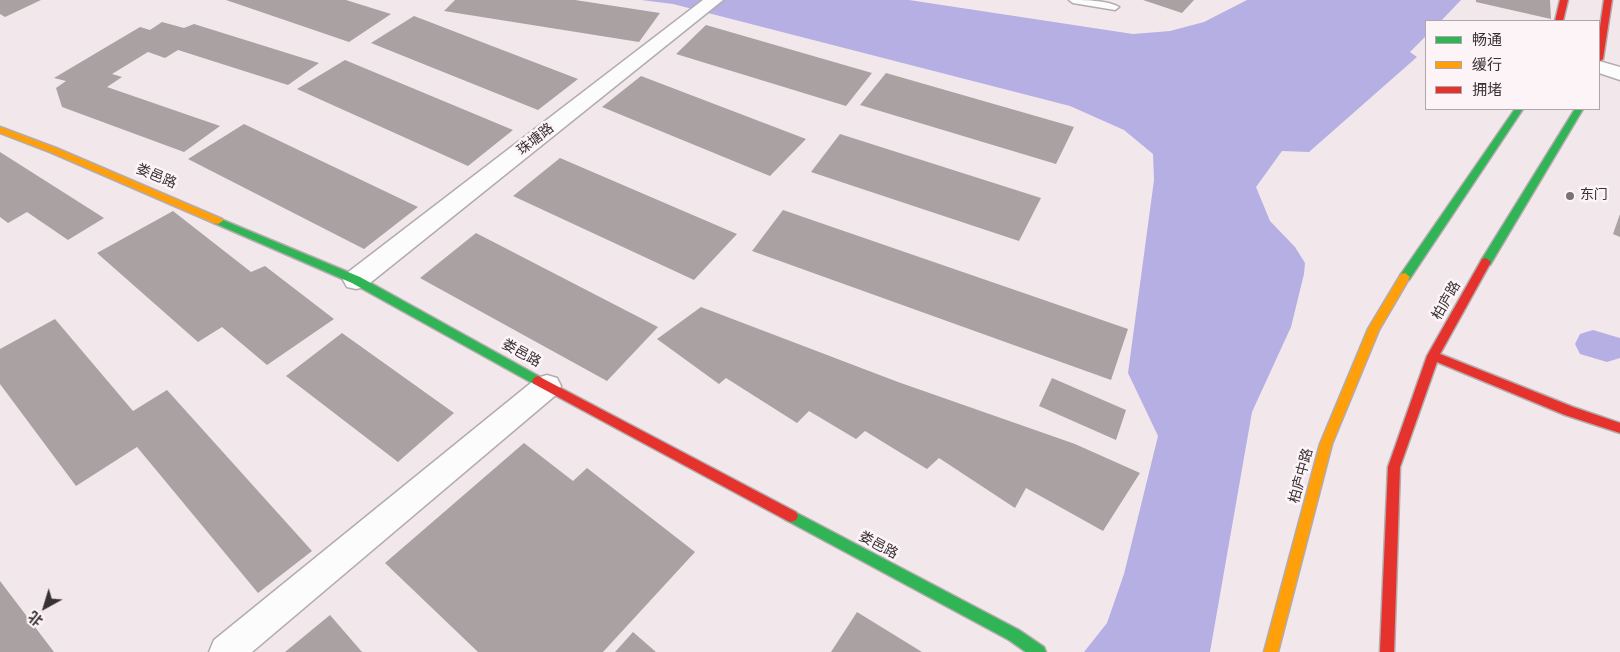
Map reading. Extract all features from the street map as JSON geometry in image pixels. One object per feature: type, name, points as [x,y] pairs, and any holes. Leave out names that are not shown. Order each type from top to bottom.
[{"type":"main road","points":[[1559,20],[1564,0]]},
{"type":"main road","points":[[1600,53],[1608,0]]},
{"type":"main road","name":"柏庐中路","points":[[1271,652],[1326,444],[1374,329],[1413,263],[1518,110]]},
{"type":"main road","name":"柏庐路","points":[[1433,356],[1481,271],[1578,110]]},
{"type":"main road","name":"娄邑路","points":[[0,130],[53,150],[356,280],[547,386],[1014,635],[1039,652]]},
{"type":"main road","points":[[1387,652],[1394,467],[1433,356],[1568,411],[1620,428]]},
{"type":"street","name":"珠塘路","points":[[356,280],[714,0]]},
{"type":"street","points":[[1600,67],[1620,74]]},
{"type":"street","points":[[226,652],[547,386]]},
{"type":"lane","points":[[1072,0],[1115,7]]},
{"type":"shaded area","points":[[641,0],[909,0],[1133,34],[1170,31],[1204,22],[1247,0],[1461,0],[1442,20],[1425,20],[1425,37],[1410,52],[1417,57],[1309,152],[1282,151],[1256,187],[1270,221],[1295,247],[1305,263],[1304,274],[1291,327],[1252,412],[1210,652],[1084,652],[1107,623],[1124,574],[1158,436],[1128,373],[1154,180],[1153,154],[1124,130],[1070,106],[673,4]]},
{"type":"building","points":[[0,0],[41,0],[5,17],[0,14]]},
{"type":"building","points":[[226,0],[346,0],[391,14],[349,42]]},
{"type":"building","points":[[455,0],[575,0],[660,13],[639,42],[444,11]]},
{"type":"building","points":[[1143,0],[1194,0],[1182,13]]},
{"type":"building","points":[[1476,0],[1550,0],[1551,19],[1476,2]]},
{"type":"building","points":[[414,16],[578,79],[538,110],[371,43]]},
{"type":"building","points":[[162,22],[184,28],[194,24],[319,63],[288,85],[178,50],[165,58],[148,52],[112,74],[122,77],[107,87],[220,126],[184,152],[62,107],[56,88],[66,81],[54,78],[140,27],[150,30]]},
{"type":"building","points":[[706,25],[872,73],[846,106],[676,54]]},
{"type":"building","points":[[345,60],[513,130],[468,166],[297,89]]},
{"type":"building","points":[[886,73],[1074,127],[1056,164],[860,105]]},
{"type":"building","points":[[641,76],[806,139],[770,176],[602,107]]},
{"type":"building","points":[[244,124],[418,207],[364,249],[188,159]]},
{"type":"building","points":[[840,134],[1041,198],[1019,241],[811,172]]},
{"type":"building","points":[[0,152],[104,218],[68,240],[27,212],[8,223],[0,217]]},
{"type":"building","points":[[560,158],[737,234],[694,280],[513,196]]},
{"type":"building","points":[[783,210],[1128,329],[1111,380],[752,251]]},
{"type":"building","points":[[173,211],[251,272],[265,266],[334,319],[267,365],[222,327],[198,342],[97,253]]},
{"type":"building","points":[[1620,214],[1620,237],[1613,234]]},
{"type":"building","points":[[476,233],[658,327],[607,381],[420,278]]},
{"type":"building","points":[[701,307],[898,382],[1075,444],[1140,473],[1103,531],[1026,488],[1015,508],[939,458],[927,469],[865,431],[856,439],[809,411],[797,423],[726,378],[719,384],[657,339]]},
{"type":"building","points":[[55,319],[133,411],[167,390],[312,551],[258,593],[137,447],[76,486],[0,384],[0,349]]},
{"type":"building","points":[[342,333],[454,413],[398,462],[286,376]]},
{"type":"building","points":[[1052,378],[1126,410],[1116,440],[1039,406]]},
{"type":"building","points":[[524,443],[573,481],[587,468],[695,552],[603,652],[478,652],[385,563]]},
{"type":"building","points":[[0,581],[54,652],[0,652]]},
{"type":"building","points":[[857,612],[922,652],[831,652]]},
{"type":"building","points":[[330,615],[362,652],[285,652]]},
{"type":"building","points":[[633,632],[656,652],[615,652]]},
{"type":"waterway","points":[[1593,344],[1607,348]]},
{"type":"traffic: fast","points":[[1405,277],[1518,110]]},
{"type":"traffic: fast","points":[[1486,262],[1578,110]]},
{"type":"traffic: fast","points":[[218,221],[356,280],[538,381]]},
{"type":"traffic: fast","points":[[791,516],[1014,635],[1039,652]]},
{"type":"traffic: slow","points":[[0,130],[53,150],[218,221]]},
{"type":"traffic: slow","points":[[1271,652],[1326,444],[1374,329],[1405,277]]},
{"type":"traffic: jam","points":[[1559,20],[1564,0]]},
{"type":"traffic: jam","points":[[1600,52],[1608,0]]},
{"type":"traffic: jam","points":[[1387,652],[1394,467],[1433,356],[1486,262]]},
{"type":"traffic: jam","points":[[1433,356],[1569,411],[1620,428]]},
{"type":"traffic: jam","points":[[538,381],[791,516]]},
{"type":"place","name":"东门","points":[[1570,196]]}]
